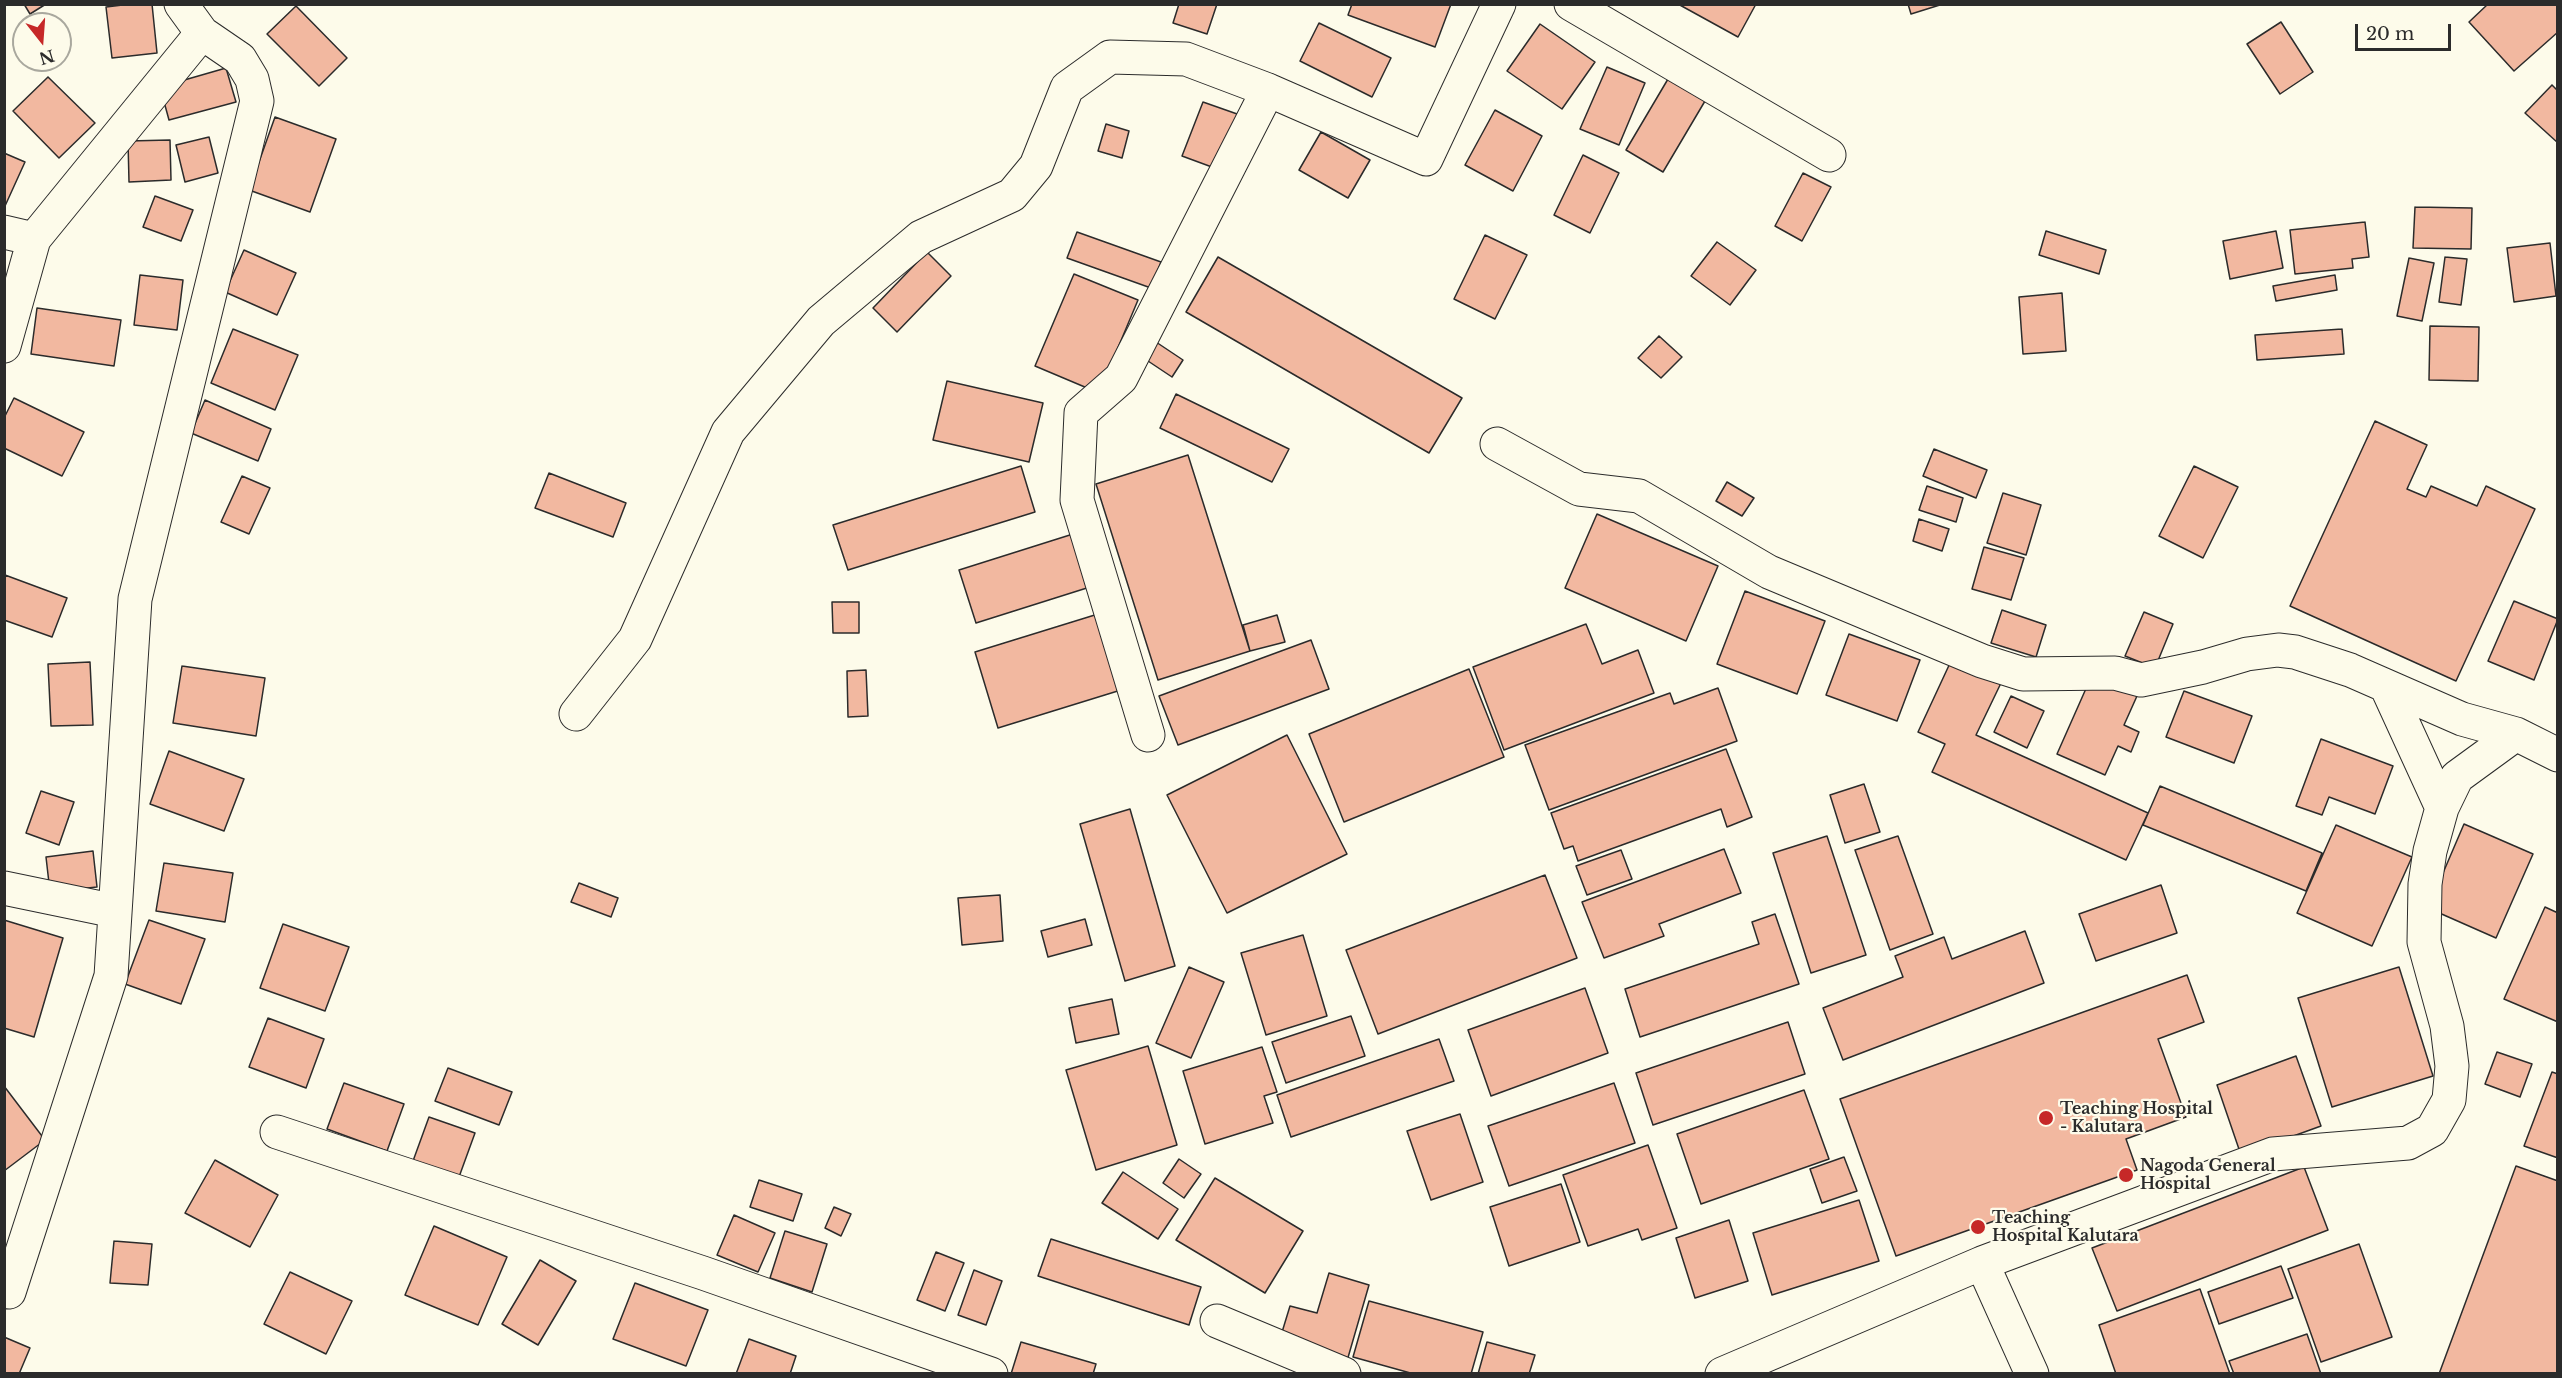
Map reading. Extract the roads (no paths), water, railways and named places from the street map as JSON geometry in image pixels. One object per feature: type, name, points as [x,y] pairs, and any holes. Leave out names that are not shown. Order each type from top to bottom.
[{"type":"street","points":[[9,1292],[111,976],[135,599],[257,101],[252,79],[240,59],[202,33],[181,4]]},
{"type":"street","points":[[576,714],[635,639],[728,432],[821,321],[921,237],[1012,195],[1036,166],[1067,88],[1110,57],[1186,59],[1268,90],[1426,159],[1499,4]]},
{"type":"street","points":[[1571,4],[1828,154]]},
{"type":"street","points":[[4,346],[19,236],[202,33]]},
{"type":"street","points":[[1148,735],[1077,500],[1081,413],[1121,378],[1268,90]]},
{"type":"street","points":[[1497,444],[1579,489],[1639,496],[1769,572],[1982,661],[2023,674],[2115,673],[2141,680],[2203,667],[2247,654],[2278,650],[2295,652],[2350,670],[2387,688],[2462,718],[2516,734],[2558,755]]},
{"type":"street","points":[[2387,688],[2442,808]]},
{"type":"street","points":[[1722,1374],[1982,1263],[2273,1154],[2408,1143],[2432,1130],[2449,1100],[2452,1066],[2447,1026],[2424,942],[2425,884],[2442,808],[2457,777],[2516,734]]},
{"type":"street","points":[[4,888],[115,911]]},
{"type":"street","points":[[277,1132],[703,1273],[991,1374]]},
{"type":"street","points":[[1982,1263],[2032,1374]]},
{"type":"street","points":[[1217,1321],[1344,1374]]},
{"type":"place","name":"Teaching Hospital - Kalutara","points":[[2046,1118]]},
{"type":"place","name":"Nagoda General Hospital","points":[[2126,1175]]},
{"type":"place","name":"Teaching Hospital Kalutara","points":[[1978,1227]]}]
